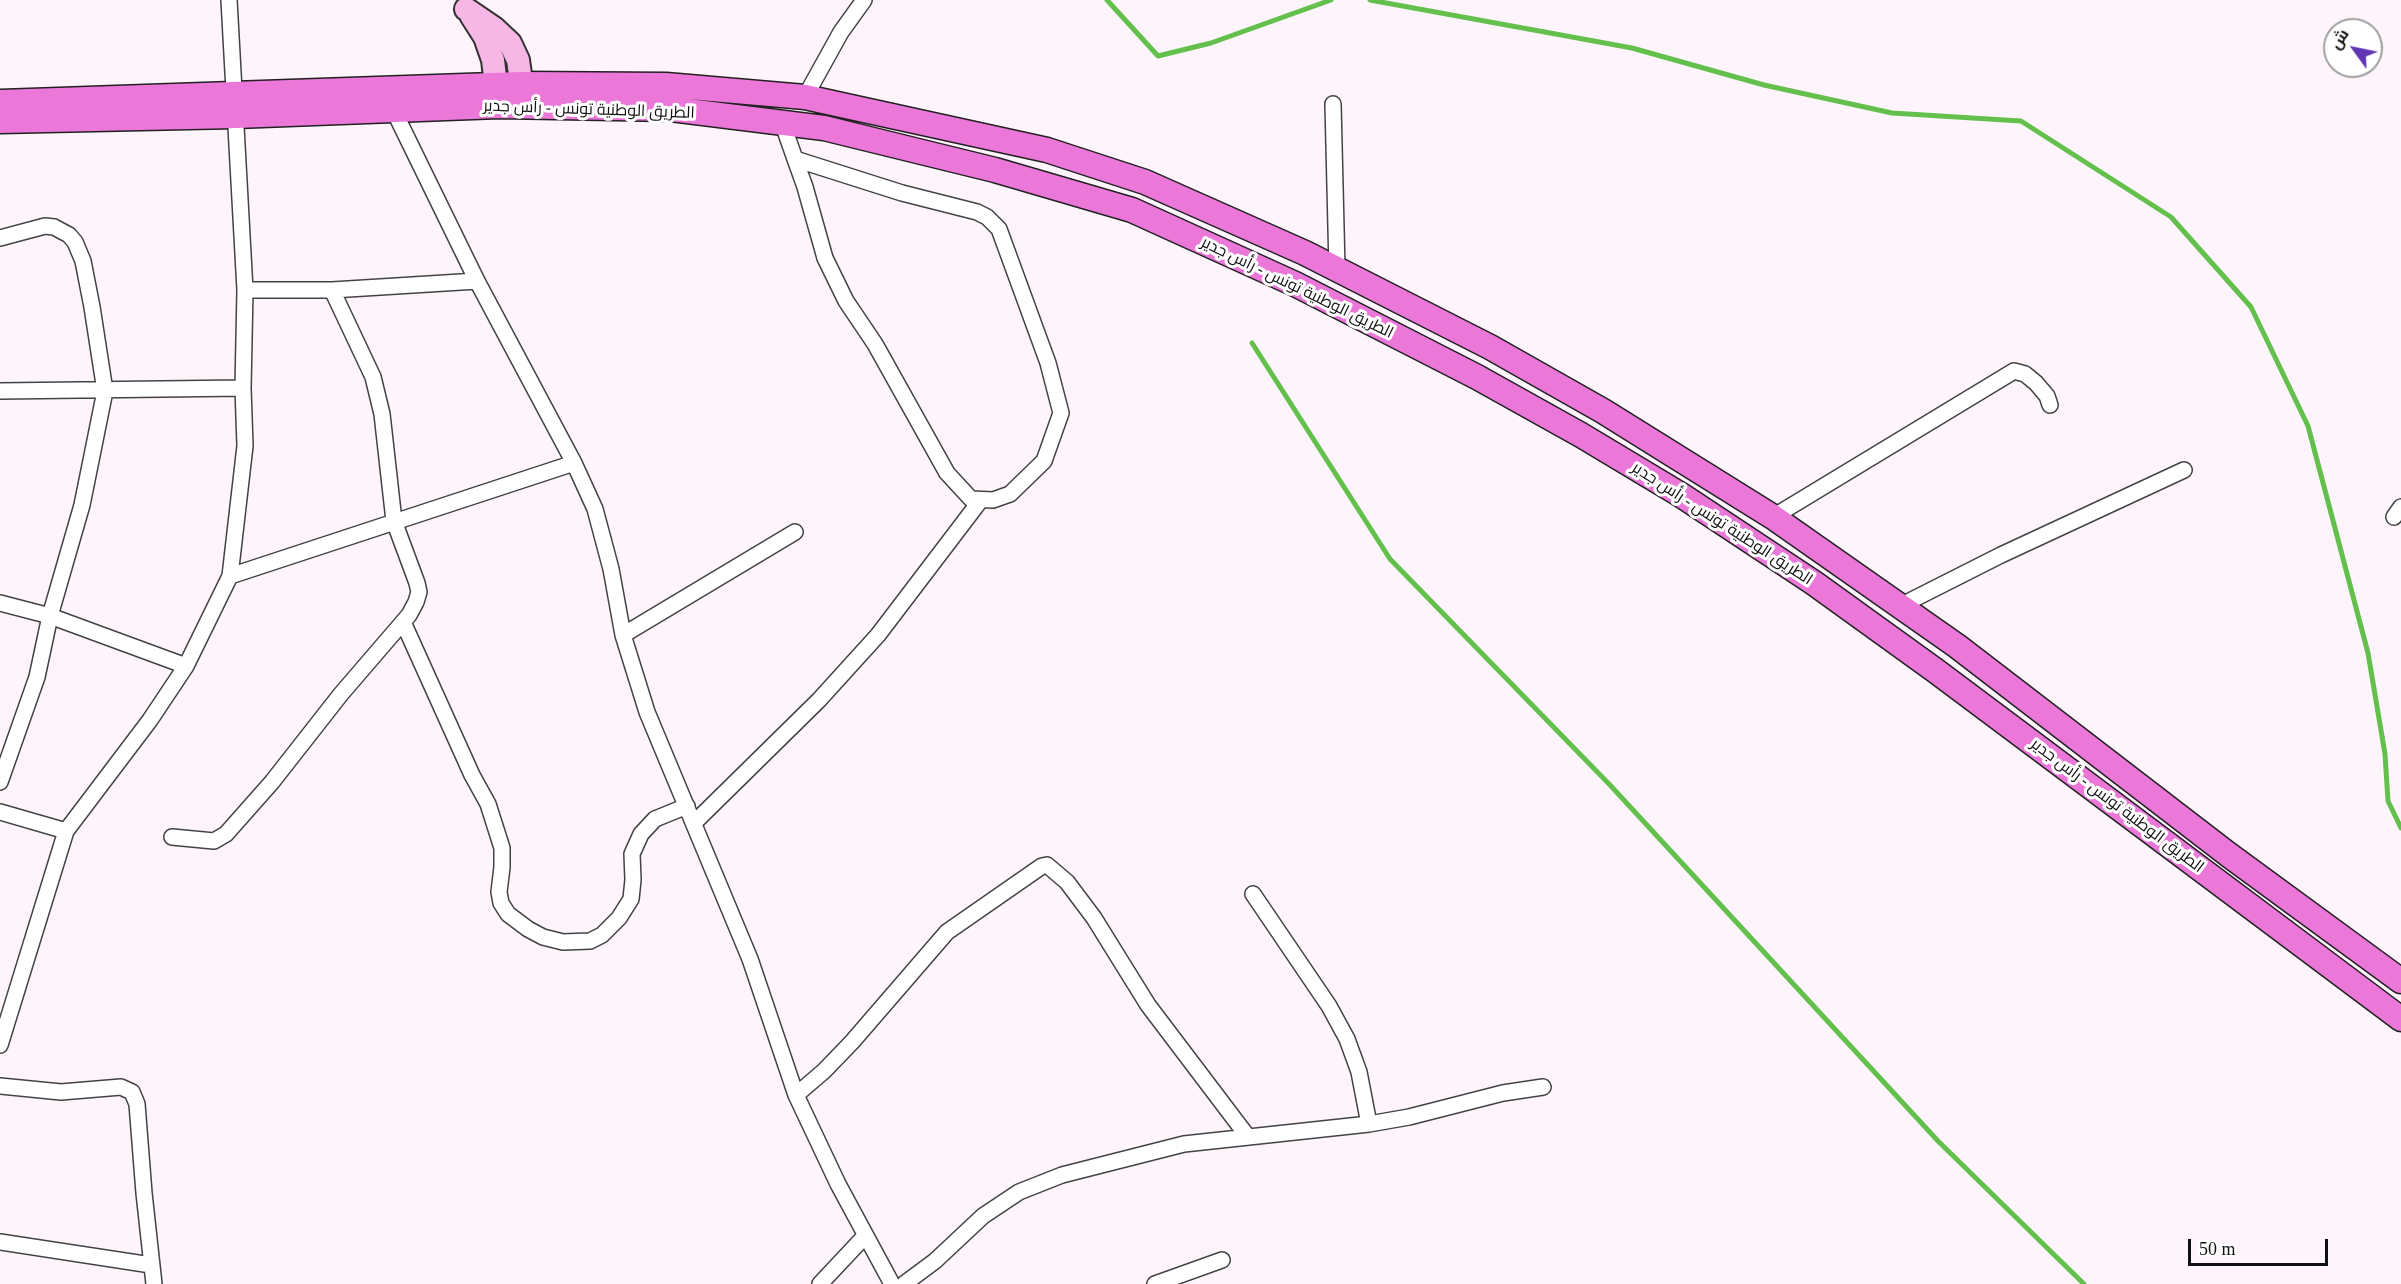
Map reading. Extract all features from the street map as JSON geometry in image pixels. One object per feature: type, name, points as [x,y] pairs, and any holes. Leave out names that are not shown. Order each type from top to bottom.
[{"type":"main road","name":"الطريق الوطنية تونس - رأس جدير","points":[[0,121],[236,105],[523,95],[666,86],[805,97],[1047,150],[1145,182],[1337,269],[1490,347],[1603,411],[1773,517],[1957,646],[2229,855],[2401,981]]},
{"type":"main road","name":"الطريق الوطنية تونس - رأس جدير","points":[[0,102],[393,109],[498,95]]},
{"type":"main road","name":"الطريق الوطنية تونس - رأس جدير","points":[[523,95],[671,109],[824,128],[995,170],[1132,210],[1295,284],[1477,377],[1591,441],[1681,495],[1805,577],[1936,671],[2401,1019]]},
{"type":"main road","points":[[1936,671],[1957,646]]},
{"type":"street","points":[[0,1045],[66,831],[150,720],[186,666],[230,576],[245,446],[244,290],[229,0]]},
{"type":"street","points":[[805,97],[841,32],[864,0]]},
{"type":"street","points":[[462,4],[510,43],[518,60],[523,95]]},
{"type":"street","points":[[462,4],[485,37],[493,60],[498,95]]},
{"type":"street","points":[[1333,104],[1337,269]]},
{"type":"street","points":[[393,109],[477,281],[574,463],[595,509],[611,569],[623,635],[647,712],[750,959],[796,1095],[838,1184],[892,1284]]},
{"type":"street","points":[[782,122],[825,258],[846,301],[874,344],[947,473],[965,495],[980,501],[993,500],[1010,494],[1044,461],[1061,413],[1048,363],[999,229],[987,217],[977,212],[902,193],[795,159]]},
{"type":"street","points":[[0,238],[45,226],[54,227],[69,235],[75,242],[83,261],[90,295],[105,391],[82,505],[50,616],[37,677],[0,782]]},
{"type":"street","points":[[244,290],[332,290],[477,281]]},
{"type":"street","points":[[172,837],[214,842],[226,834],[272,782],[341,694],[403,622],[416,602],[418,592],[394,521],[382,414],[373,377],[332,290]]},
{"type":"street","points":[[1773,517],[2014,371],[2025,374],[2036,383],[2047,396],[2050,405]]},
{"type":"street","points":[[0,391],[243,388]]},
{"type":"street","points":[[230,576],[574,463]]},
{"type":"street","points":[[1900,606],[2001,555],[2184,470]]},
{"type":"street","points":[[694,823],[819,700],[878,635],[980,501]]},
{"type":"street","points":[[623,635],[795,532]]},
{"type":"street","points":[[0,603],[50,616],[186,666]]},
{"type":"street","points":[[403,622],[472,775],[488,804],[502,848],[499,892],[501,903],[508,914],[528,929],[543,937],[562,942],[590,941],[602,935],[619,918],[631,899],[632,854],[641,834],[655,819],[687,806]]},
{"type":"street","points":[[0,812],[66,831]]},
{"type":"street","points":[[796,1095],[824,1071],[852,1042],[947,932],[1046,865],[1067,882],[1094,918],[1148,1005],[1248,1137]]},
{"type":"street","points":[[1253,894],[1329,1006],[1347,1039],[1359,1072],[1369,1124]]},
{"type":"street","points":[[0,1086],[61,1092],[121,1087],[132,1092],[137,1104],[154,1284]]},
{"type":"street","points":[[904,1284],[935,1261],[982,1216],[1019,1192],[1062,1175],[1184,1144],[1369,1124],[1409,1117],[1503,1093],[1544,1087]]},
{"type":"street","points":[[820,1284],[865,1236]]},
{"type":"street","points":[[0,1242],[151,1265]]},
{"type":"street","points":[[1155,1284],[1222,1260]]},
{"type":"waterway","points":[[1107,0],[1158,56],[1211,43],[1331,0]]},
{"type":"waterway","points":[[1370,0],[1632,48],[1764,85],[1892,113],[2021,121],[2171,217],[2251,307],[2308,426],[2368,653],[2385,754],[2388,801],[2401,828]]},
{"type":"waterway","points":[[1252,343],[1390,559],[1610,785],[1938,1141],[2084,1284]]}]
